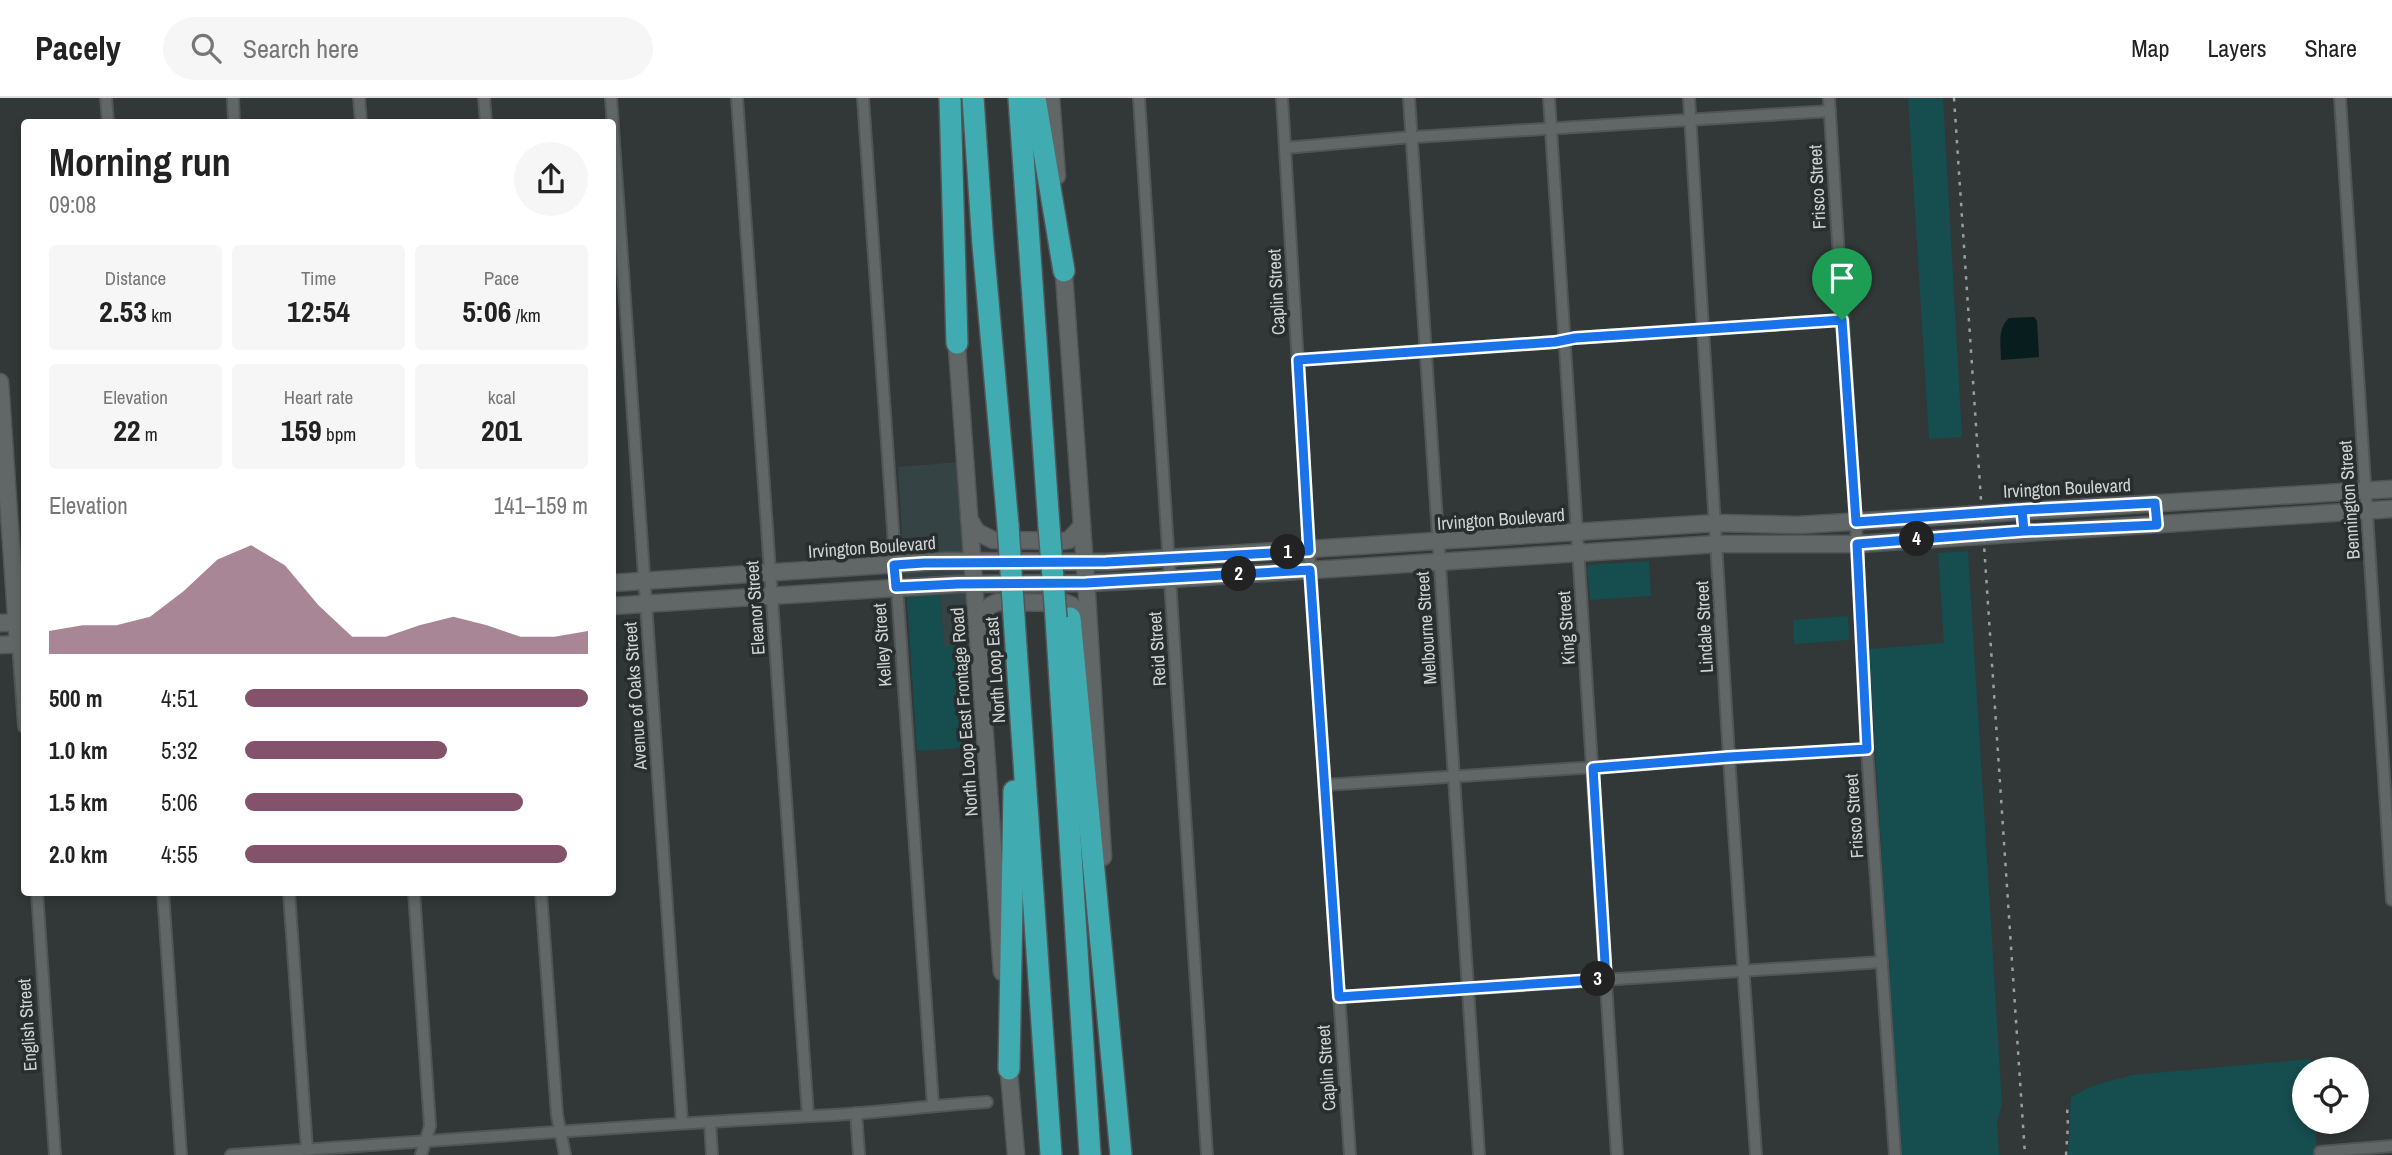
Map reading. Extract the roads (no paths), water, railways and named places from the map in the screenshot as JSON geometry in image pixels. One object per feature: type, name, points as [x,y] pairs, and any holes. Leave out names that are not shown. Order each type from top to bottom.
[{"type":"highway","points":[[950,98],[957,344]]},
{"type":"highway","name":"North Loop East","points":[[973,98],[1008,525],[1051,1155]]},
{"type":"highway","points":[[1018,98],[1045,486],[1064,526],[1063,618],[1093,1155]]},
{"type":"highway","points":[[1035,98],[1064,271]]},
{"type":"highway","points":[[1063,618],[1121,1155]]},
{"type":"highway","points":[[1009,1069],[1016,645]]},
{"type":"main road","name":"North Loop East Frontage Road","points":[[940,98],[1016,1155]]},
{"type":"main road","points":[[969,519],[977,532],[993,540],[1069,540],[1064,526],[1064,271],[1051,98]]},
{"type":"main road","points":[[0,382],[21,622],[0,623]]},
{"type":"main road","name":"Irvington Boulevard","points":[[616,583],[945,561],[1084,562],[1309,551],[1716,523],[1798,525],[2392,489]]},
{"type":"main road","points":[[2258,497],[2261,518]]},
{"type":"main road","points":[[2155,503],[2157,525]]},
{"type":"main road","points":[[616,606],[896,587],[1171,579],[1717,544],[1857,544],[2392,509]]},
{"type":"main road","points":[[2022,510],[2024,531]]},
{"type":"main road","points":[[1900,518],[1902,540]]},
{"type":"main road","points":[[1064,526],[1084,562],[1086,583],[1121,1155]]},
{"type":"main road","points":[[978,630],[989,604],[998,602],[1066,603],[1082,614],[1088,631]]},
{"type":"main road","points":[[0,645],[21,644]]},
{"type":"street","points":[[106,98],[108,119]]},
{"type":"street","points":[[233,98],[234,119]]},
{"type":"street","points":[[359,98],[361,119]]},
{"type":"street","points":[[484,98],[486,119]]},
{"type":"street","name":"Avenue of Oaks Street","points":[[611,98],[612,119]]},
{"type":"street","name":"Eleanor Street","points":[[737,98],[808,1116]]},
{"type":"street","name":"Kelley Street","points":[[863,98],[933,1105]]},
{"type":"street","name":"Reid Street","points":[[1139,98],[1207,1155]]},
{"type":"street","name":"Caplin Street","points":[[1282,98],[1310,570],[1350,1155]]},
{"type":"street","name":"Melbourne Street","points":[[1409,98],[1479,1155]]},
{"type":"street","name":"King Street","points":[[1549,98],[1617,1155]]},
{"type":"street","name":"Lindale Street","points":[[1689,98],[1756,1155]]},
{"type":"street","name":"Frisco Street","points":[[1829,98],[1856,522],[1867,749],[1895,1155]]},
{"type":"street","name":"Bennington Street","points":[[2340,98],[2392,900]]},
{"type":"street","points":[[1285,148],[1411,137],[1830,111]]},
{"type":"street","name":"Avenue of Oaks Street","points":[[616,171],[682,1123]]},
{"type":"street","points":[[1298,360],[1842,320]]},
{"type":"street","points":[[1325,785],[1867,749]]},
{"type":"street","name":"English Street","points":[[37,896],[55,1155]]},
{"type":"street","points":[[163,896],[181,1155]]},
{"type":"street","points":[[289,896],[307,1150]]},
{"type":"street","points":[[414,896],[430,1126],[421,1155]]},
{"type":"street","points":[[541,896],[557,1115],[565,1155]]},
{"type":"street","points":[[1339,997],[1882,962]]},
{"type":"street","points":[[231,1155],[988,1102]]},
{"type":"street","points":[[856,1113],[859,1155]]},
{"type":"street","points":[[710,1122],[712,1155]]},
{"type":"street","points":[[2320,1152],[2392,1146]]},
{"type":"railway","points":[[1954,98],[2025,1155]]},
{"type":"railway","points":[[2066,1155],[2067,1106]]}]
